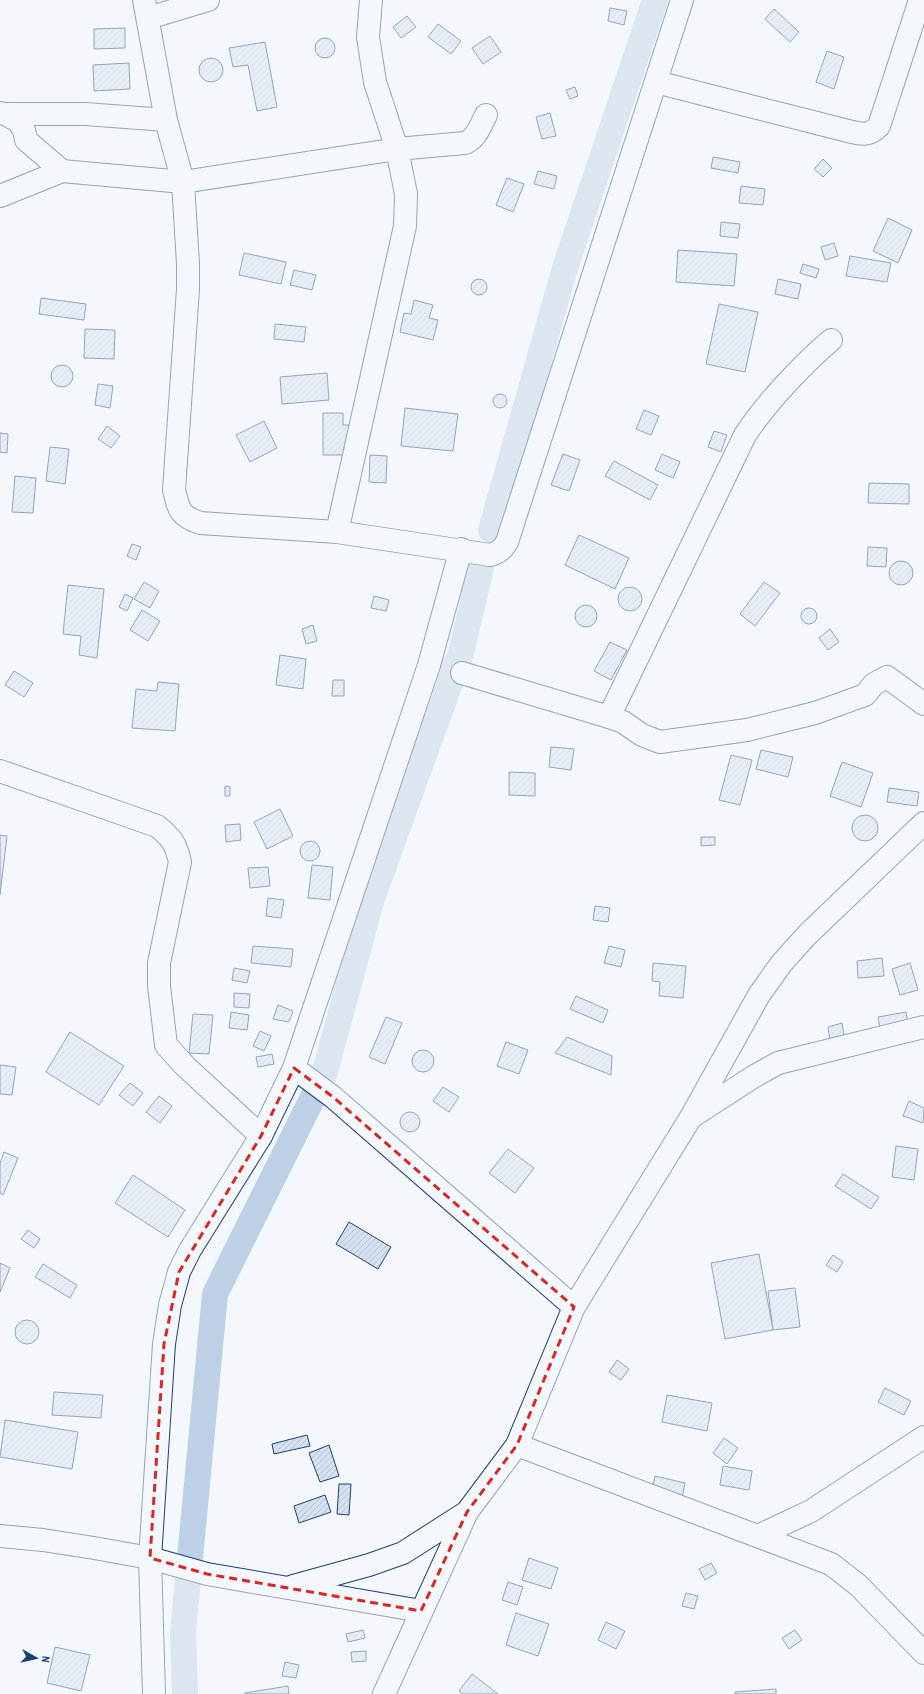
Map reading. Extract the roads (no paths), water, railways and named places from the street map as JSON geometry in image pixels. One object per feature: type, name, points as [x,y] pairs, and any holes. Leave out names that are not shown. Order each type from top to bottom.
[{"type":"street","points":[[208,0],[146,9],[166,120],[183,182],[188,289],[174,490],[178,509],[187,518],[200,524],[337,532],[490,555],[504,549],[507,542],[682,0]]},
{"type":"street","points":[[337,532],[405,226],[406,194],[397,149],[375,82],[368,37],[371,0]]},
{"type":"street","points":[[656,82],[864,135],[873,132],[879,126],[920,0]]},
{"type":"street","points":[[3,114],[85,114],[166,120]]},
{"type":"street","points":[[3,114],[18,121],[24,130],[26,140],[62,170]]},
{"type":"street","points":[[0,196],[62,170],[183,182],[397,149],[465,143],[476,135],[486,114]]},
{"type":"street","points":[[609,717],[745,435],[755,420],[806,362],[831,340]]},
{"type":"street","points":[[154,1694],[150,1558],[164,1344],[170,1305],[179,1272],[190,1250],[261,1136],[294,1068],[429,665],[461,550]]},
{"type":"street","points":[[462,673],[609,717],[623,722],[642,734],[660,742],[747,730],[815,713],[865,696],[874,684],[887,677],[924,704]]},
{"type":"street","points":[[0,771],[157,826],[170,836],[177,849],[180,862],[159,963],[159,986],[166,1045],[185,1066],[261,1136]]},
{"type":"street","points":[[384,1694],[467,1512],[517,1445],[574,1307],[691,1117],[759,995],[781,964],[807,935],[924,823]]},
{"type":"street","points":[[691,1117],[753,1077],[778,1064],[924,1027]]},
{"type":"street","points":[[294,1068],[333,1097],[574,1307]]},
{"type":"street","points":[[758,1536],[811,1511],[924,1437]]},
{"type":"street","points":[[517,1445],[831,1564],[858,1585],[924,1653]]},
{"type":"street","points":[[288,1587],[369,1565],[403,1553],[467,1512]]},
{"type":"street","points":[[0,1536],[43,1540],[150,1558],[206,1574],[421,1611]]},
{"type":"waterway","points":[[491,530],[565,268],[655,0]]},
{"type":"waterway","points":[[185,1694],[183,1632],[215,1294],[324,1075],[372,898],[461,653],[481,567]]},
{"type":"tunnel","points":[[429,665],[462,673]]}]
